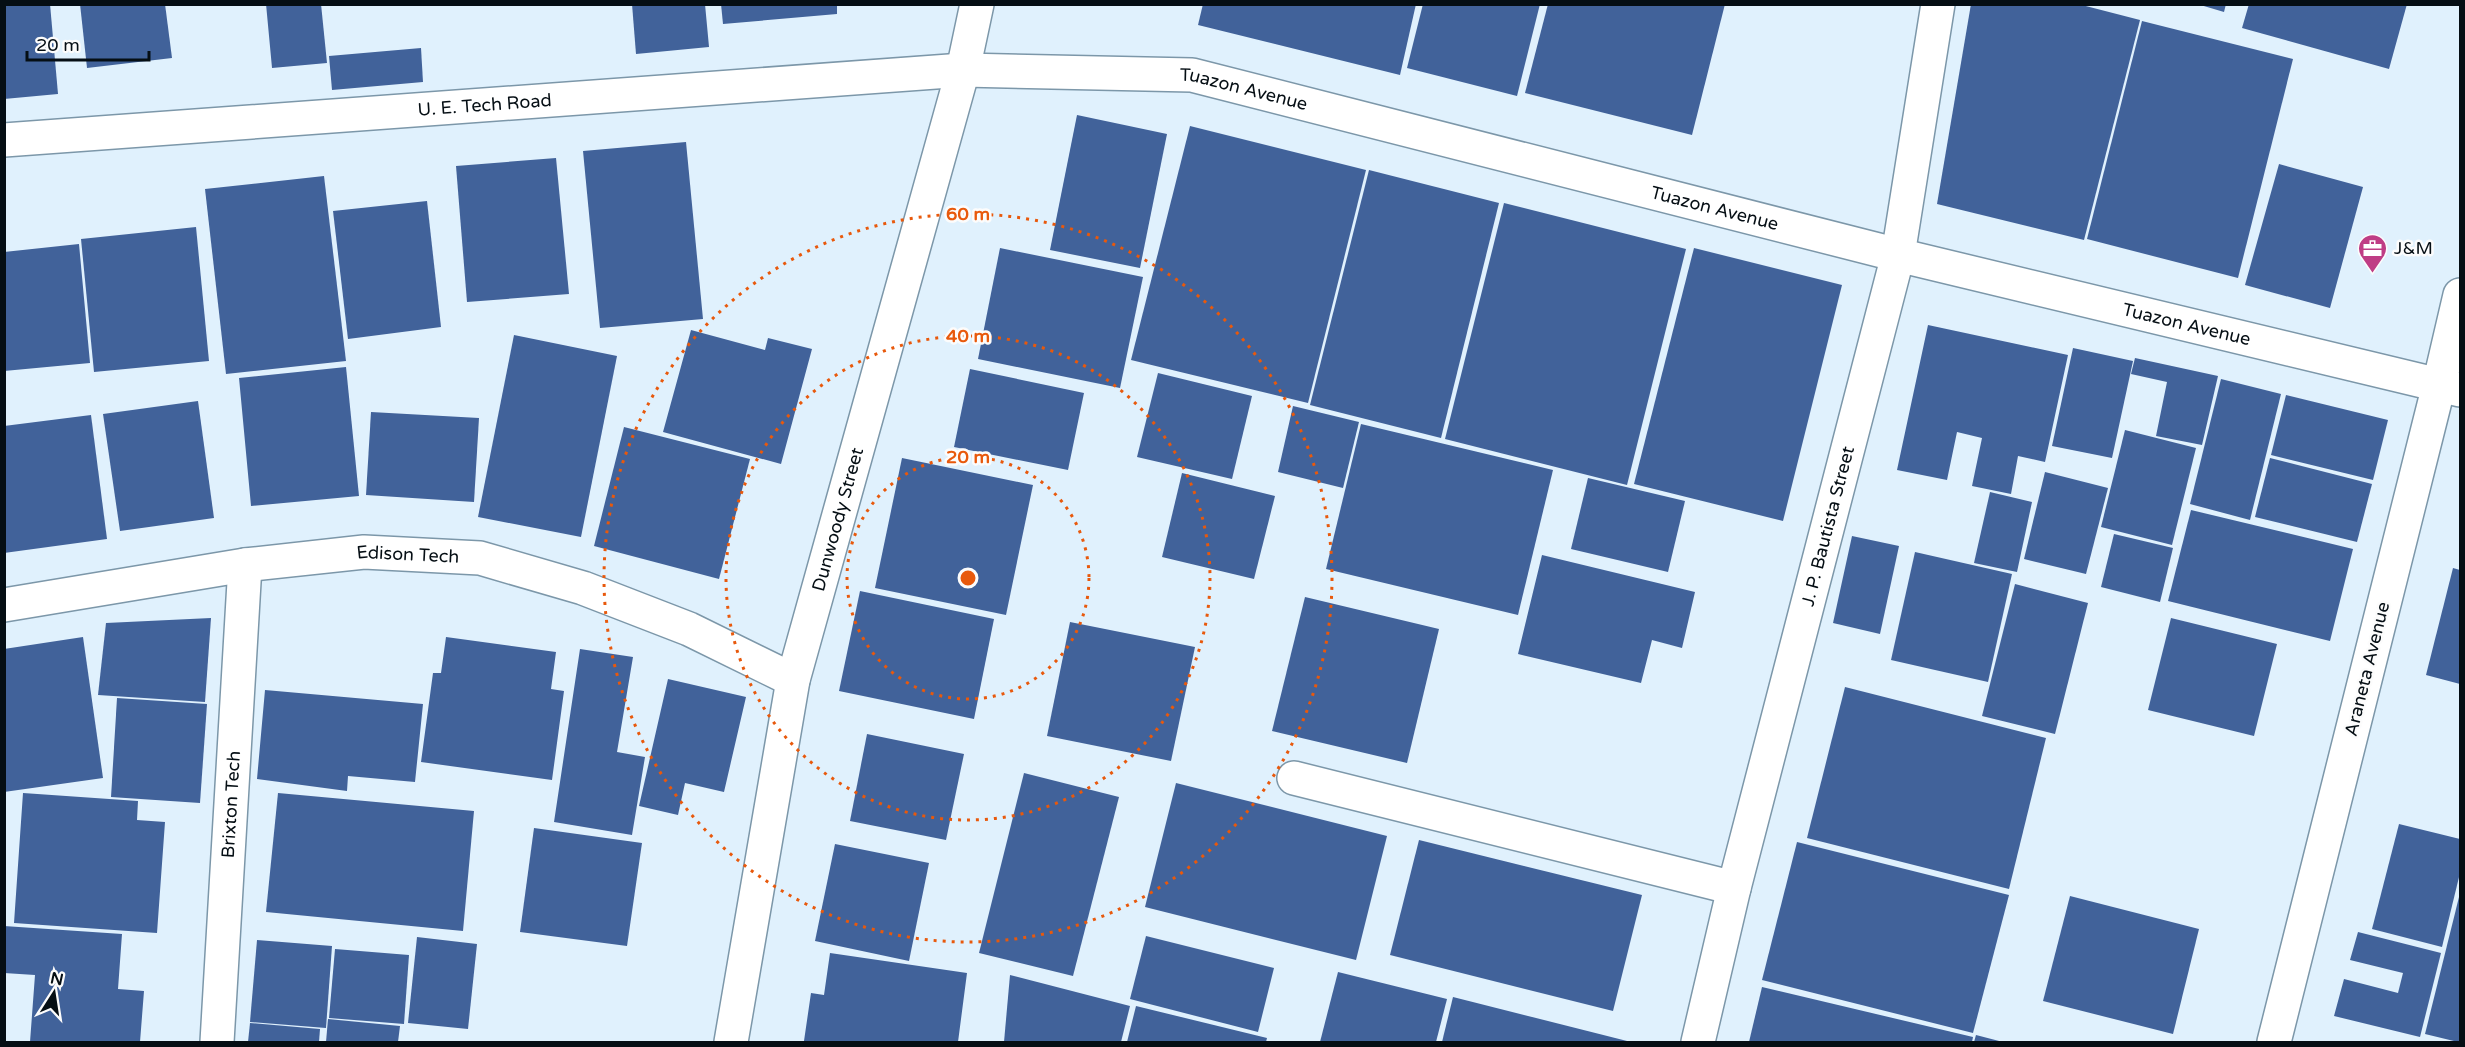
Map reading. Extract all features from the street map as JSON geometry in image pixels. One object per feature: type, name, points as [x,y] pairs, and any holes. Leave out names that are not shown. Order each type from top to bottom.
[{"type":"street","name":"Dunwoody Street","points":[[731,1042],[793,680],[963,70],[977,4]]},
{"type":"street","name":"J. P. Bautista Street","points":[[1698,1042],[1734,888],[1898,255],[1938,4]]},
{"type":"street","name":"U. E. Tech Road","points":[[4,140],[963,70]]},
{"type":"street","name":"Tuazon Avenue","points":[[963,70],[1206,77],[1898,255],[2450,387]]},
{"type":"street","name":"Araneta Avenue","points":[[2274,1042],[2450,387],[2460,295]]},
{"type":"street","name":"Edison Tech","points":[[4,605],[245,565],[364,552],[480,558],[584,588],[689,629],[793,680]]},
{"type":"street","name":"Brixton Tech","points":[[217,1042],[245,565]]},
{"type":"street","points":[[1294,778],[1734,888]]},
{"type":"building","points":[[4,4],[50,4],[58,94],[4,99]]},
{"type":"building","points":[[80,4],[165,4],[172,58],[87,68]]},
{"type":"building","points":[[266,4],[321,4],[327,63],[272,68]]},
{"type":"building","points":[[632,4],[705,4],[709,47],[636,54]]},
{"type":"building","points":[[721,4],[837,4],[837,14],[723,24]]},
{"type":"building","points":[[1203,4],[1416,4],[1400,75],[1198,25]]},
{"type":"building","points":[[1423,4],[1540,4],[1517,96],[1407,68]]},
{"type":"building","points":[[1548,4],[1725,4],[1692,135],[1525,93]]},
{"type":"building","points":[[1971,4],[2078,4],[2140,20],[2084,240],[1937,204]]},
{"type":"building","points":[[2197,4],[2226,4],[2224,12]]},
{"type":"building","points":[[2249,4],[2407,4],[2389,69],[2242,28]]},
{"type":"building","points":[[2142,21],[2293,59],[2238,278],[2087,239]]},
{"type":"building","points":[[421,48],[423,82],[332,90],[329,56]]},
{"type":"building","points":[[1077,115],[1167,134],[1140,268],[1050,250]]},
{"type":"building","points":[[1190,126],[1366,170],[1308,403],[1131,360]]},
{"type":"building","points":[[686,142],[703,319],[600,328],[583,151]]},
{"type":"building","points":[[556,158],[569,294],[467,302],[456,166]]},
{"type":"building","points":[[2279,164],[2363,187],[2330,308],[2245,285]]},
{"type":"building","points":[[1369,170],[1499,203],[1441,438],[1310,405]]},
{"type":"building","points":[[324,176],[346,361],[226,374],[205,189]]},
{"type":"building","points":[[427,201],[441,327],[348,339],[333,211]]},
{"type":"building","points":[[1504,203],[1686,249],[1627,485],[1445,439]]},
{"type":"building","points":[[196,227],[209,361],[94,372],[81,239]]},
{"type":"building","points":[[79,244],[90,363],[4,371],[4,252]]},
{"type":"building","points":[[1000,248],[1143,277],[1120,388],[978,359]]},
{"type":"building","points":[[1694,248],[1842,285],[1783,521],[1634,484]]},
{"type":"building","points":[[1928,325],[2068,355],[2045,462],[2018,456],[2011,494],[1972,486],[1982,438],[1957,432],[1947,480],[1897,470]]},
{"type":"building","points":[[691,330],[765,350],[768,338],[812,349],[781,464],[663,432]]},
{"type":"building","points":[[514,335],[617,356],[581,537],[478,517]]},
{"type":"building","points":[[2073,348],[2133,361],[2112,458],[2052,446]]},
{"type":"building","points":[[2135,358],[2218,376],[2202,445],[2156,436],[2167,382],[2131,374]]},
{"type":"building","points":[[346,367],[359,496],[251,506],[239,378]]},
{"type":"building","points":[[970,369],[1084,393],[1068,470],[954,447]]},
{"type":"building","points":[[1158,373],[1252,396],[1232,479],[1137,457]]},
{"type":"building","points":[[2221,379],[2281,394],[2250,520],[2190,504]]},
{"type":"building","points":[[2286,395],[2388,420],[2373,480],[2271,455]]},
{"type":"building","points":[[198,401],[214,518],[120,531],[103,414]]},
{"type":"building","points":[[1293,406],[1359,422],[1343,488],[1278,472]]},
{"type":"building","points":[[371,412],[479,418],[474,502],[366,495]]},
{"type":"building","points":[[91,415],[107,539],[4,553],[4,426]]},
{"type":"building","points":[[1361,424],[1553,470],[1518,615],[1326,569]]},
{"type":"building","points":[[624,427],[750,459],[719,579],[594,546]]},
{"type":"building","points":[[2125,430],[2196,448],[2172,545],[2101,527]]},
{"type":"building","points":[[902,458],[1033,485],[1006,615],[875,588]]},
{"type":"building","points":[[2270,458],[2372,484],[2357,542],[2255,517]]},
{"type":"building","points":[[2045,472],[2108,488],[2086,574],[2024,559]]},
{"type":"building","points":[[1182,473],[1275,496],[1254,579],[1162,557]]},
{"type":"building","points":[[1588,478],[1685,501],[1668,572],[1571,549]]},
{"type":"building","points":[[1990,492],[2032,502],[2017,572],[1974,563]]},
{"type":"building","points":[[2191,510],[2353,549],[2330,641],[2168,601]]},
{"type":"building","points":[[2114,534],[2173,548],[2160,602],[2101,587]]},
{"type":"building","points":[[1852,536],[1899,546],[1880,634],[1833,623]]},
{"type":"building","points":[[1915,552],[2012,574],[1988,682],[1891,660]]},
{"type":"building","points":[[1542,555],[1695,592],[1682,648],[1652,640],[1641,683],[1518,654]]},
{"type":"building","points":[[2453,568],[2460,570],[2460,684],[2426,675]]},
{"type":"building","points":[[2015,584],[2088,603],[2055,734],[1982,716]]},
{"type":"building","points":[[860,591],[994,619],[974,719],[839,691]]},
{"type":"building","points":[[1305,597],[1439,629],[1407,763],[1272,731]]},
{"type":"building","points":[[211,618],[205,702],[98,695],[106,623]]},
{"type":"building","points":[[2171,618],[2277,644],[2254,736],[2148,710]]},
{"type":"building","points":[[1070,622],[1195,647],[1171,761],[1047,736]]},
{"type":"building","points":[[83,637],[103,778],[4,792],[4,649]]},
{"type":"building","points":[[446,637],[556,652],[551,689],[564,691],[552,780],[421,762],[433,673],[441,673]]},
{"type":"building","points":[[580,649],[633,657],[617,752],[645,757],[632,835],[554,822]]},
{"type":"building","points":[[668,679],[746,697],[724,792],[685,783],[678,815],[639,806]]},
{"type":"building","points":[[1845,687],[2046,738],[2009,889],[1807,838]]},
{"type":"building","points":[[265,690],[423,704],[415,782],[348,776],[347,791],[257,779]]},
{"type":"building","points":[[117,698],[207,704],[200,803],[111,797]]},
{"type":"building","points":[[867,734],[964,754],[946,840],[850,821]]},
{"type":"building","points":[[1024,773],[1119,797],[1073,976],[979,953]]},
{"type":"building","points":[[1176,783],[1387,836],[1356,960],[1145,907]]},
{"type":"building","points":[[23,793],[138,801],[137,820],[165,822],[157,933],[14,923]]},
{"type":"building","points":[[278,793],[474,811],[463,931],[266,912]]},
{"type":"building","points":[[2399,824],[2460,839],[2460,873],[2442,947],[2372,929]]},
{"type":"building","points":[[534,828],[642,843],[627,946],[520,932]]},
{"type":"building","points":[[1419,840],[1642,895],[1613,1011],[1390,955]]},
{"type":"building","points":[[1797,842],[2009,895],[1973,1033],[1762,980]]},
{"type":"building","points":[[835,844],[929,863],[909,961],[815,941]]},
{"type":"building","points":[[2460,893],[2460,1042],[2458,1042],[2425,1034]]},
{"type":"building","points":[[2070,896],[2199,929],[2173,1034],[2043,1001]]},
{"type":"building","points":[[4,926],[122,934],[118,989],[144,991],[140,1042],[30,1042],[35,975],[4,973]]},
{"type":"building","points":[[2358,932],[2441,953],[2420,1037],[2334,1016],[2344,979],[2398,993],[2403,973],[2350,960]]},
{"type":"building","points":[[1146,936],[1274,968],[1258,1032],[1130,999]]},
{"type":"building","points":[[417,937],[477,944],[468,1029],[408,1023]]},
{"type":"building","points":[[257,940],[332,946],[326,1028],[250,1022]]},
{"type":"building","points":[[335,949],[409,955],[404,1024],[329,1018]]},
{"type":"building","points":[[830,953],[967,973],[958,1042],[804,1041],[811,993],[824,995]]},
{"type":"building","points":[[1338,972],[1447,999],[1436,1042],[1320,1042]]},
{"type":"building","points":[[1010,975],[1130,1006],[1121,1042],[1004,1042]]},
{"type":"building","points":[[1762,987],[1973,1037],[1972,1042],[1749,1042]]},
{"type":"building","points":[[1453,997],[1631,1042],[1442,1042]]},
{"type":"building","points":[[1136,1006],[1267,1038],[1266,1042],[1127,1042]]},
{"type":"building","points":[[328,1019],[400,1026],[398,1042],[326,1042]]},
{"type":"building","points":[[250,1023],[320,1029],[319,1042],[248,1042]]},
{"type":"building","points":[[1976,1035],[2003,1042],[1974,1042]]},
{"type":"place","name":"J&M","points":[[2373,274]]}]
